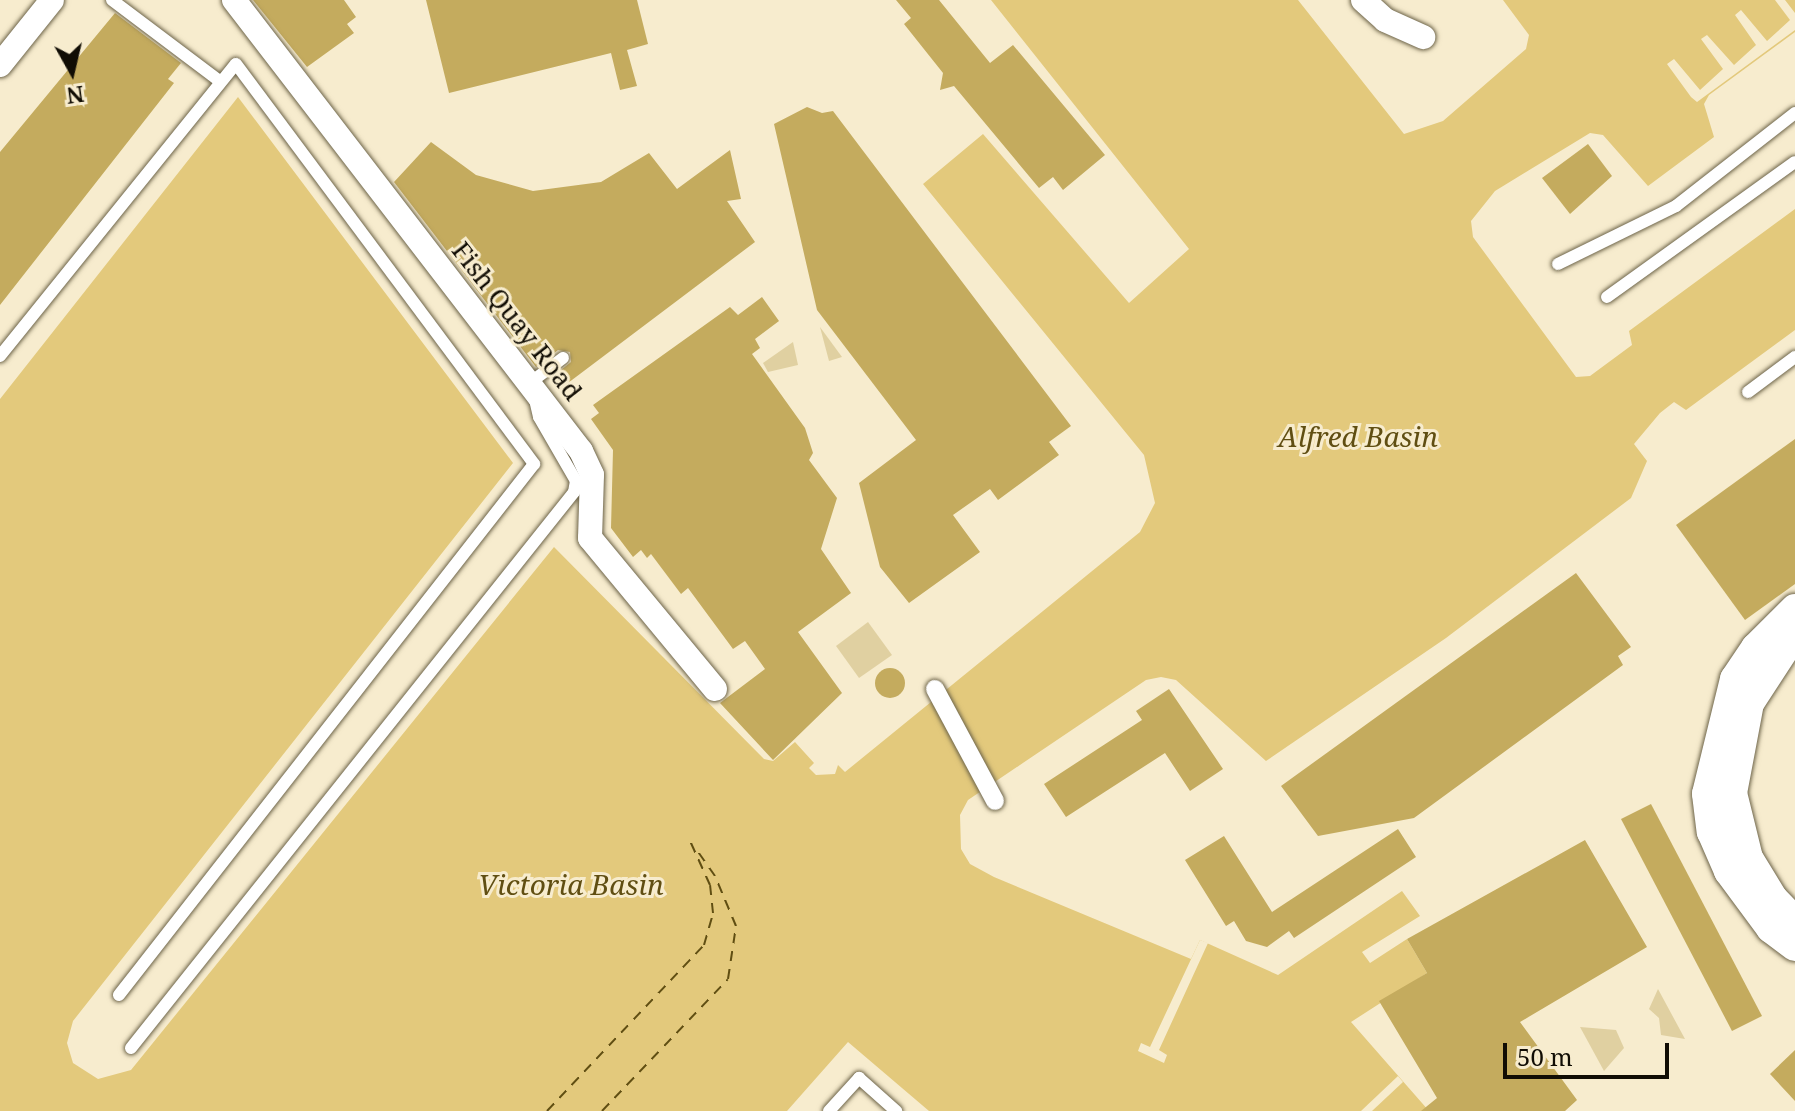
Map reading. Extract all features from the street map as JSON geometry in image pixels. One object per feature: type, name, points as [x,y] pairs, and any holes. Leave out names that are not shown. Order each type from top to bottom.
[{"type":"street","points":[[0,65],[52,0]]},
{"type":"street","name":"Fish Quay Road","points":[[234,0],[329,130],[531,382],[581,451],[592,475],[590,538],[715,689]]},
{"type":"street","points":[[1363,0],[1385,20],[1423,37]]},
{"type":"street","points":[[1795,609],[1756,648],[1735,679],[1714,749],[1707,794],[1712,832],[1729,871],[1764,919],[1795,946]]},
{"type":"street","points":[[1795,633],[1776,654],[1749,703],[1732,793],[1748,858],[1773,899],[1795,922]]},
{"type":"street","points":[[935,689],[995,801]]},
{"type":"lane","points":[[112,0],[218,80]]},
{"type":"lane","points":[[0,356],[218,80],[236,64],[534,464],[119,995]]},
{"type":"lane","points":[[1558,264],[1676,206],[1795,113]]},
{"type":"lane","points":[[1607,297],[1795,162]]},
{"type":"lane","points":[[1748,392],[1795,357]]},
{"type":"lane","points":[[131,1048],[574,492],[576,481],[539,417],[531,382],[563,358]]},
{"type":"lane","points":[[829,1111],[859,1078],[896,1111]]},
{"type":"shaded area","points":[[820,327],[842,357],[829,361]]},
{"type":"shaded area","points":[[793,342],[798,365],[768,372],[763,363]]},
{"type":"shaded area","points":[[868,622],[892,655],[859,678],[836,646]]},
{"type":"shaded area","points":[[1658,989],[1685,1039],[1661,1035],[1659,1018],[1649,1009]]},
{"type":"shaded area","points":[[1580,1027],[1616,1030],[1624,1048],[1604,1071]]},
{"type":"water","name":"Victoria Basin","points":[[991,0],[1298,0],[1404,134],[1443,121],[1526,49],[1529,35],[1503,0],[1795,0],[1795,32],[1709,95],[1704,104],[1714,137],[1648,186],[1603,135],[1590,133],[1495,191],[1471,221],[1473,237],[1576,377],[1590,376],[1632,345],[1629,331],[1795,209],[1795,330],[1686,410],[1674,402],[1660,413],[1634,444],[1647,461],[1631,498],[1446,638],[1266,761],[1176,680],[1161,677],[1146,680],[968,800],[960,815],[961,849],[970,864],[994,877],[1191,959],[1200,940],[1278,975],[1402,891],[1420,916],[1362,952],[1370,963],[1407,939],[1427,973],[1351,1022],[1429,1111],[929,1111],[848,1042],[787,1111],[0,1111],[0,399],[238,97],[513,463],[73,1021],[67,1043],[73,1063],[98,1079],[131,1070],[554,547],[764,759],[773,761],[795,742],[814,763],[809,768],[816,775],[835,774],[838,765],[845,772],[1140,532],[1155,503],[1144,455],[923,184],[983,134],[1129,303],[1189,249]]},
{"type":"pier","points":[[1775,0],[1785,0],[1795,13],[1795,30],[1697,102],[1667,64],[1674,59],[1700,90],[1723,69],[1701,39],[1707,35],[1734,65],[1756,45],[1735,15],[1741,10],[1767,41],[1790,20]]},
{"type":"pier","points":[[1200,940],[1208,943],[1159,1050],[1167,1055],[1164,1063],[1138,1051],[1141,1043],[1150,1047]]},
{"type":"pier","points":[[1398,1076],[1403,1082],[1372,1111],[1361,1111]]},
{"type":"building","points":[[253,0],[344,0],[356,17],[347,24],[354,33],[307,67]]},
{"type":"building","points":[[426,0],[637,0],[648,44],[627,50],[637,86],[620,90],[611,53],[449,93]]},
{"type":"building","points":[[896,0],[939,0],[990,63],[1013,45],[1105,155],[1063,190],[1053,177],[1039,188],[954,86],[940,90],[943,73],[904,24],[911,18]]},
{"type":"building","points":[[115,13],[181,63],[168,79],[174,83],[0,305],[0,152]]},
{"type":"building","points":[[807,107],[822,113],[833,111],[1071,426],[1049,442],[1059,455],[998,500],[990,489],[953,515],[980,552],[909,603],[880,567],[859,483],[916,440],[817,310],[774,124]]},
{"type":"building","points":[[431,142],[476,175],[533,191],[601,182],[649,153],[677,189],[730,150],[741,199],[727,201],[755,242],[564,386],[556,374],[571,362],[570,352],[558,350],[536,367],[394,182]]},
{"type":"building","points":[[1588,144],[1612,176],[1570,214],[1542,178]]},
{"type":"building","points":[[762,297],[779,321],[755,339],[760,348],[752,354],[805,428],[813,453],[809,460],[837,498],[821,549],[851,593],[798,632],[842,693],[773,760],[720,703],[765,669],[745,641],[733,649],[688,588],[681,594],[651,554],[647,558],[641,550],[633,557],[611,528],[613,450],[591,419],[599,413],[593,405],[730,307],[738,315]]},
{"type":"building","points":[[1795,439],[1795,584],[1745,620],[1676,525]]},
{"type":"building","points":[[1576,573],[1631,647],[1618,656],[1623,665],[1414,818],[1318,836],[1281,786]]},
{"type":"building","points":[[890,668],[901,672],[905,683],[901,694],[890,698],[879,694],[875,683],[879,672]]},
{"type":"building","points":[[1169,689],[1223,769],[1190,791],[1165,753],[1066,817],[1044,784],[1142,720],[1136,711]]},
{"type":"building","points":[[1651,804],[1762,1016],[1732,1031],[1621,819]]},
{"type":"building","points":[[1398,829],[1416,857],[1294,938],[1289,931],[1267,947],[1246,941],[1234,921],[1226,926],[1185,860],[1224,836],[1272,912]]},
{"type":"building","points":[[1585,840],[1647,947],[1520,1022],[1577,1100],[1565,1111],[1421,1111],[1437,1098],[1379,1001],[1427,973],[1407,939]]},
{"type":"building","points":[[1795,1050],[1795,1101],[1770,1074]]},
{"type":"ferry route","points":[[547,1111],[704,945],[713,913],[710,885],[690,841]]},
{"type":"ferry route","points":[[602,1111],[728,979],[736,926],[715,876],[696,849]]},
{"type":"water label","name":"Alfred Basin","points":[[1358,436]]}]
